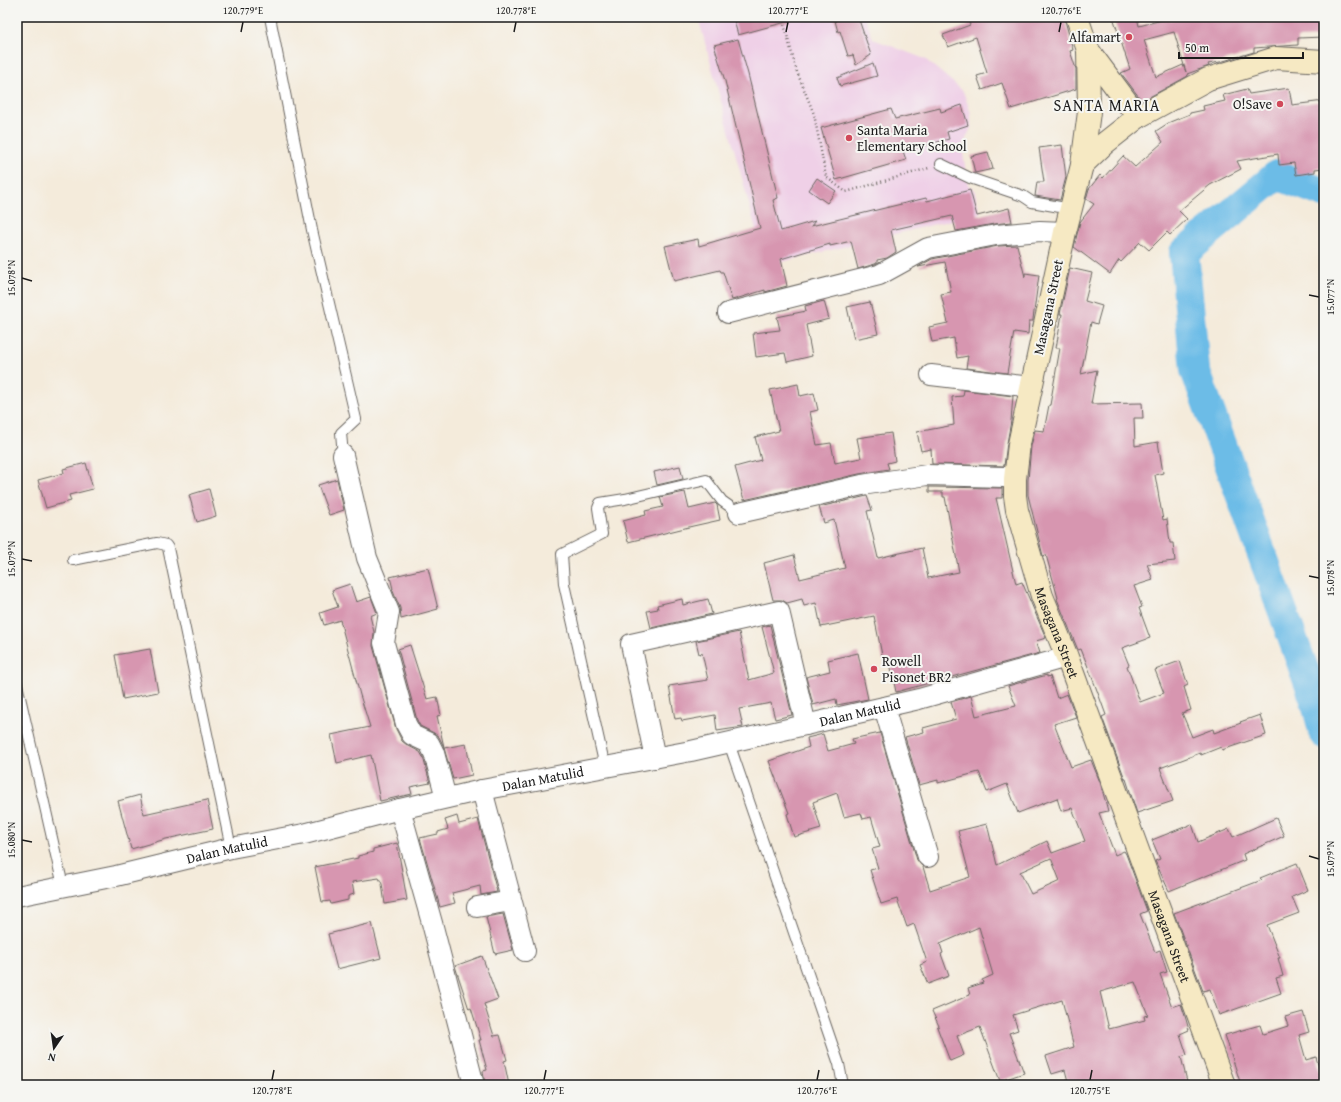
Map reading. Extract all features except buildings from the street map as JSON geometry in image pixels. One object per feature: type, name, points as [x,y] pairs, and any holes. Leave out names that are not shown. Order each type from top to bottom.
[{"type":"street","points":[[1077,17],[1088,50],[1138,117]]},
{"type":"street","name":"Masagana Street","points":[[1088,50],[1089,112],[1082,165],[1065,232],[1019,444],[1015,479],[1015,496],[1022,528],[1042,596],[1068,657],[1224,1085]]},
{"type":"street","points":[[1082,165],[1105,143],[1138,117],[1208,79],[1276,58],[1324,61]]},
{"type":"street","points":[[728,313],[879,275],[928,248],[996,235],[1040,231],[1065,232]]},
{"type":"street","points":[[931,376],[1031,387]]},
{"type":"street","points":[[343,455],[367,558],[390,612],[384,643],[406,724],[412,736],[429,743],[434,753],[446,798]]},
{"type":"street","points":[[739,513],[862,486],[926,475],[1004,477],[1015,479]]},
{"type":"street","points":[[654,758],[631,644],[779,611],[806,725]]},
{"type":"street","name":"Dalan Matulid","points":[[17,896],[116,876],[231,848],[304,834],[400,809],[482,790],[729,743],[919,699],[1068,657]]},
{"type":"street","points":[[884,707],[928,857]]},
{"type":"street","points":[[482,790],[525,951]]},
{"type":"street","points":[[400,809],[432,923],[474,1085]]},
{"type":"street","points":[[477,907],[511,901]]},
{"type":"lane","points":[[270,17],[312,230],[356,419],[342,433],[343,455]]},
{"type":"lane","points":[[941,164],[970,178],[1023,196],[1032,202],[1071,209]]},
{"type":"lane","points":[[605,767],[564,584],[562,554],[602,534],[598,508],[600,503],[625,499],[706,480],[722,501],[739,513]]},
{"type":"lane","points":[[73,560],[157,543],[166,545],[168,548],[231,848]]},
{"type":"lane","points":[[17,684],[63,886]]},
{"type":"lane","points":[[729,743],[839,1064],[843,1085]]},
{"type":"path","points":[[782,17],[797,72],[814,114],[826,177],[846,192],[941,164]]},
{"type":"shaded area","name":"Santa Maria Elementary School","points":[[698,17],[865,17],[873,39],[925,59],[963,91],[971,113],[971,128],[962,147],[968,185],[974,189],[980,213],[766,266]]},
{"type":"waterway","points":[[1324,193],[1277,175],[1184,253],[1195,370],[1315,700],[1324,734]]},
{"type":"place","name":"Alfamart","points":[[1129,37]]},
{"type":"place","name":"O!Save","points":[[1280,104]]},
{"type":"place","name":"Santa Maria Elementary School","points":[[849,138]]},
{"type":"place","name":"Rowell Pisonet BR2","points":[[874,669]]},
{"type":"district","name":"SANTA MARIA","points":[[1107,105]]}]
